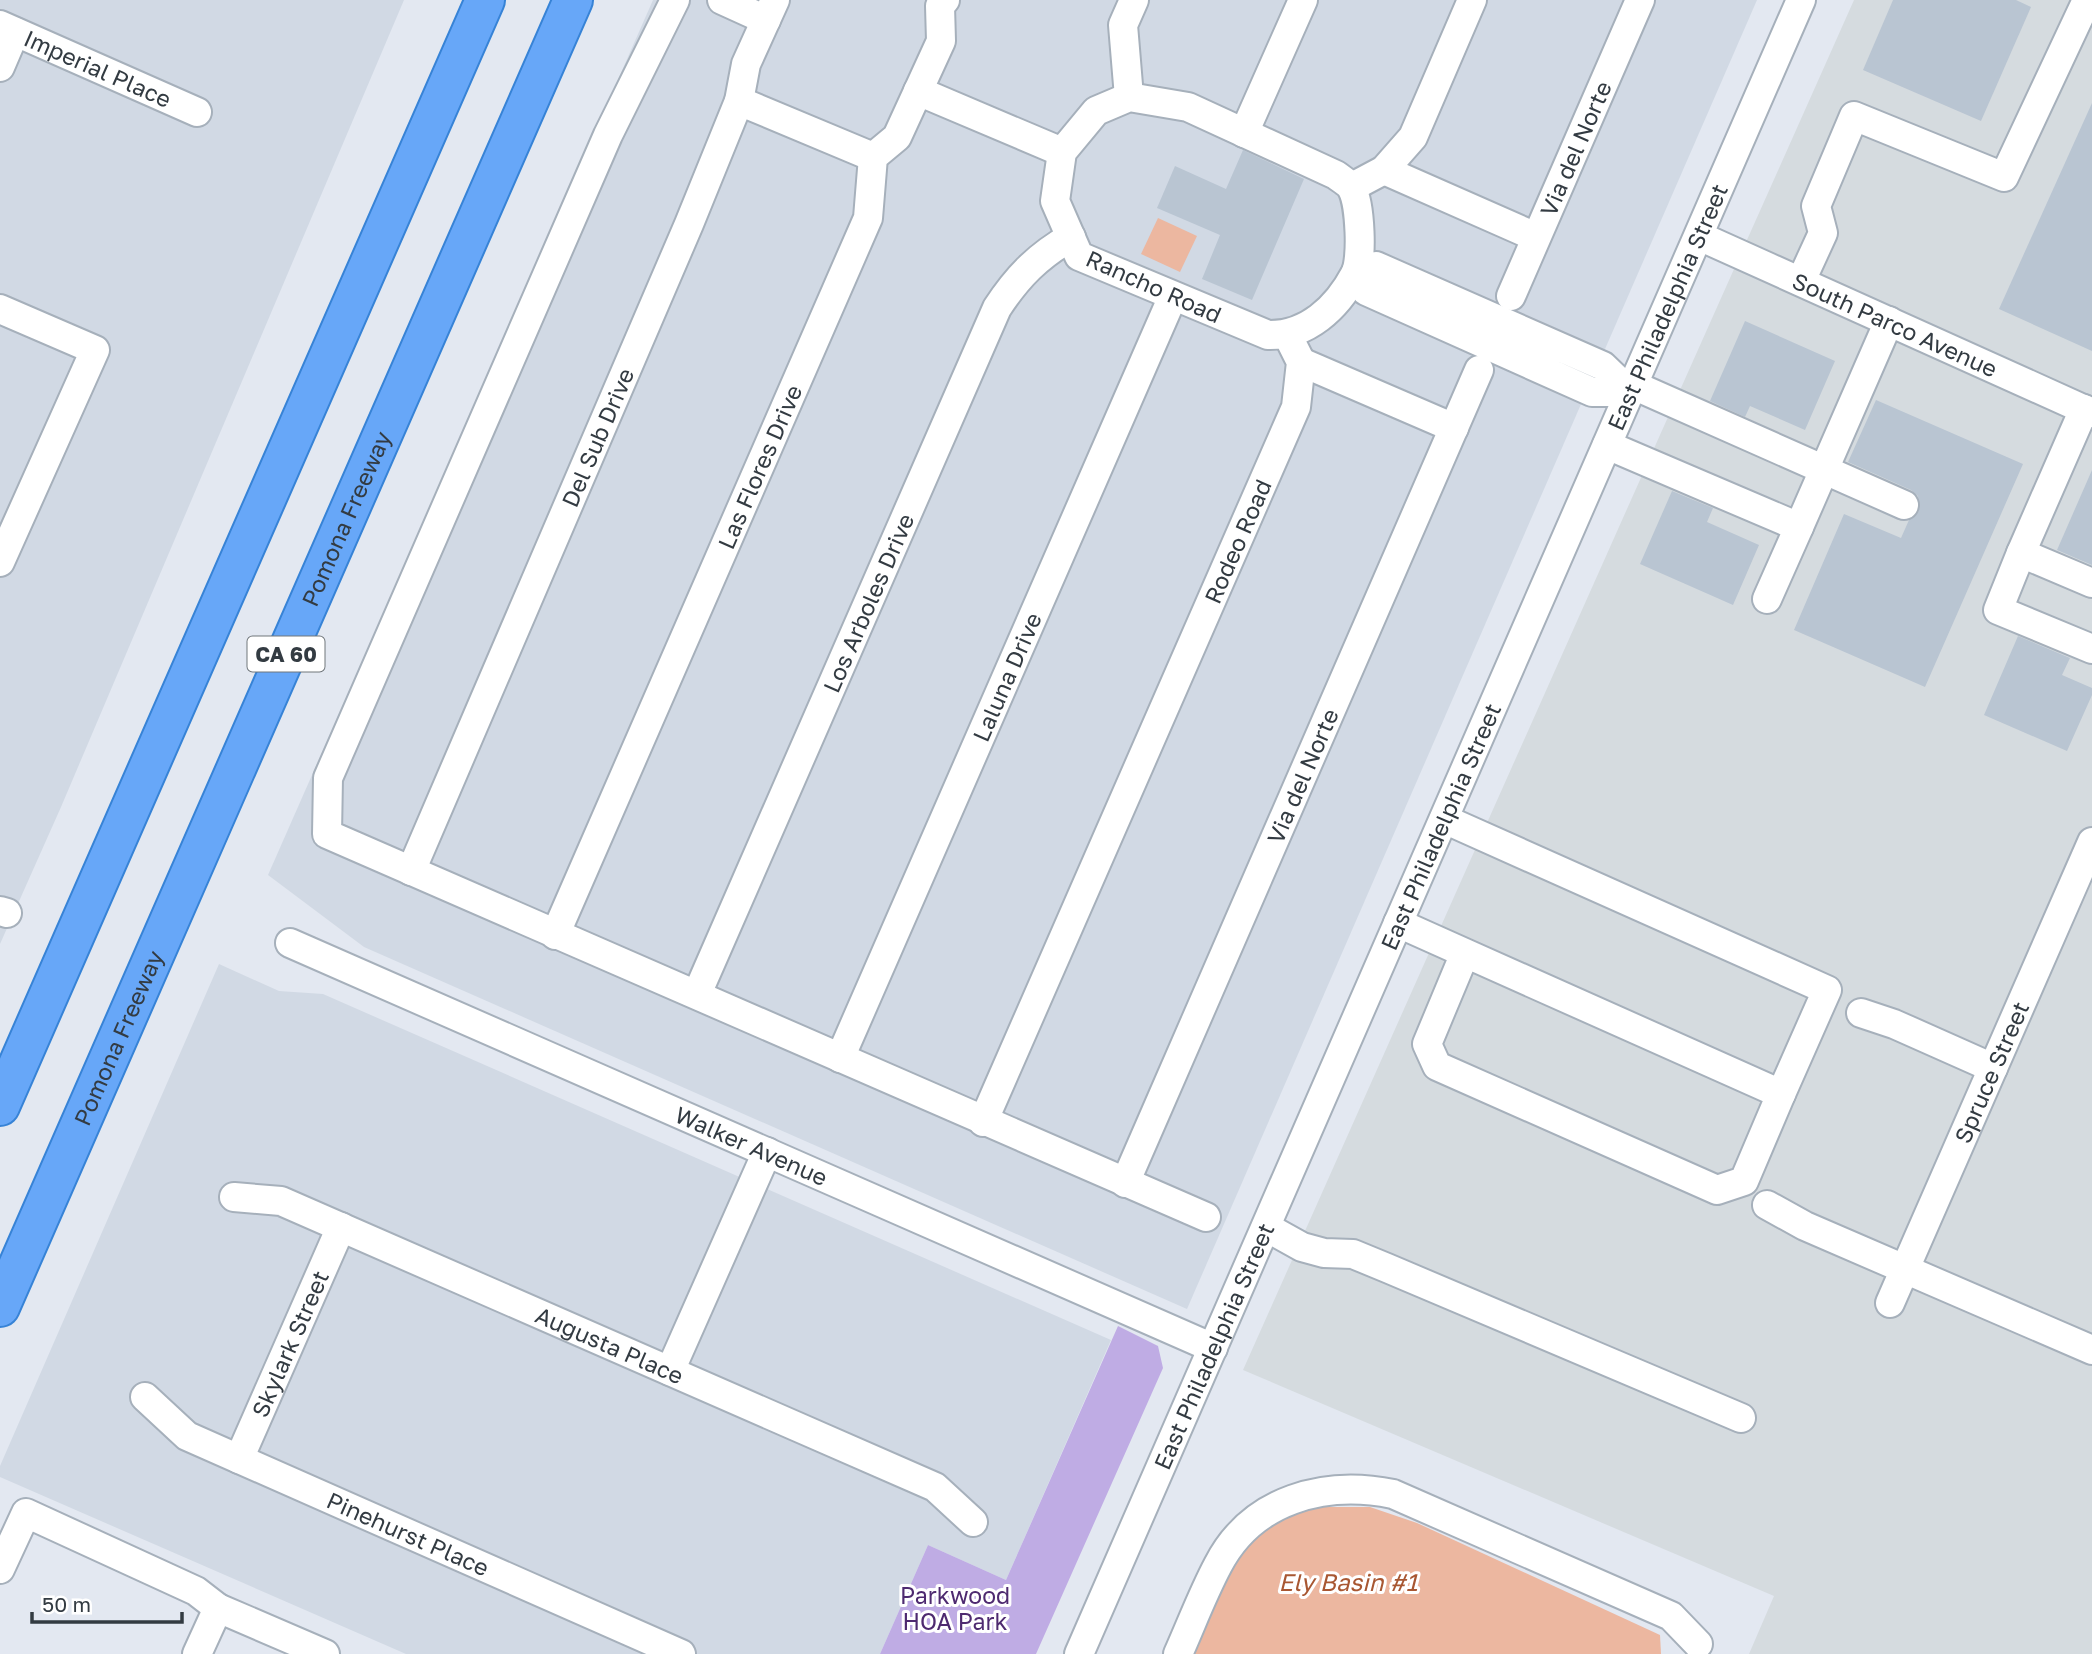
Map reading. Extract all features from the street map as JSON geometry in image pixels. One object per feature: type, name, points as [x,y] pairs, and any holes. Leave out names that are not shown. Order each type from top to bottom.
[{"type":"highway","points":[[375,246],[465,0]]},
{"type":"highway","points":[[0,1106],[485,0]]},
{"type":"highway","name":"Pomona Freeway","points":[[0,1307],[573,0]]},
{"type":"street","points":[[675,0],[608,135],[328,778],[327,834],[1206,1217]]},
{"type":"street","points":[[722,0],[770,10]]},
{"type":"street","points":[[1129,97],[1124,25],[1134,0]]},
{"type":"street","points":[[1244,133],[1303,0]]},
{"type":"street","points":[[1352,187],[1384,170],[1413,136],[1472,0]]},
{"type":"street","name":"Via del Norte","points":[[1511,296],[1640,0]]},
{"type":"street","name":"East Philadelphia Street","points":[[1079,1654],[1801,0]]},
{"type":"street","points":[[1801,281],[1823,233],[1816,206],[1854,116],[2004,177],[2087,0]]},
{"type":"street","points":[[739,101],[873,157],[897,137],[941,41],[938,2]]},
{"type":"street","name":"Del Sub Drive","points":[[411,871],[739,101],[746,64],[770,10]]},
{"type":"street","points":[[0,67],[8,29]]},
{"type":"street","name":"Imperial Place","points":[[8,29],[197,112]]},
{"type":"street","points":[[918,91],[1062,152],[1096,111],[1129,97],[1188,107],[1336,175],[1352,187],[1359,222],[1356,272],[1322,318],[1288,336],[1301,362],[1454,428]]},
{"type":"street","name":"Rancho Road","points":[[1062,152],[1055,201],[1079,256],[1268,335],[1288,336]]},
{"type":"street","name":"Las Flores Drive","points":[[555,935],[868,218],[873,157]]},
{"type":"street","points":[[1384,170],[1536,237]]},
{"type":"street","name":"South Parco Avenue","points":[[1699,236],[2088,411]]},
{"type":"street","name":"Los Arboles Drive","points":[[697,994],[997,308],[1016,278],[1042,254],[1071,237]]},
{"type":"street","points":[[1356,272],[1376,266],[1603,366],[1632,389],[1825,469],[1904,505]]},
{"type":"street","name":"Laluna Drive","points":[[840,1058],[1173,296]]},
{"type":"street","points":[[0,309],[94,350],[0,562]]},
{"type":"street","points":[[1767,599],[1889,321]]},
{"type":"street","name":"Rodeo Road","points":[[984,1122],[1296,407],[1301,362]]},
{"type":"street","name":"Via del Norte","points":[[1125,1183],[1479,370]]},
{"type":"street","points":[[2088,411],[2021,553],[1998,610],[2092,649]]},
{"type":"street","points":[[1608,444],[1799,527]]},
{"type":"street","points":[[2021,553],[2092,583]]},
{"type":"street","points":[[1444,819],[1827,990],[1744,1181],[1717,1190],[1437,1066],[1427,1044],[1465,953]]},
{"type":"street","name":"Spruce Street","points":[[1890,1303],[2092,842]]},
{"type":"street","points":[[1398,923],[1781,1094]]},
{"type":"street","name":"Walker Avenue","points":[[290,943],[1213,1348]]},
{"type":"street","points":[[1861,1013],[1894,1024],[1993,1068]]},
{"type":"street","points":[[670,1371],[767,1152]]},
{"type":"street","name":"Augusta Place","points":[[234,1196],[281,1201],[935,1487],[973,1522]]},
{"type":"street","points":[[1767,1205],[1805,1226],[2092,1350]]},
{"type":"street","name":"Skylark Street","points":[[239,1459],[341,1227]]},
{"type":"street","points":[[1266,1227],[1302,1247],[1324,1253],[1353,1254],[1741,1418]]},
{"type":"street","name":"Pinehurst Place","points":[[145,1397],[187,1436],[681,1654]]},
{"type":"street","points":[[1178,1654],[1219,1563],[1243,1530],[1271,1508],[1303,1494],[1363,1488],[1394,1494],[1671,1616],[1698,1644]]},
{"type":"street","points":[[0,1569],[26,1513],[196,1591],[218,1608],[325,1654]]},
{"type":"street","points":[[1202,1654],[1208,1588]]},
{"type":"street","points":[[197,1654],[218,1608]]},
{"type":"shaded area","points":[[0,0],[404,0],[61,807],[0,944]]},
{"type":"shaded area","points":[[653,0],[1757,0],[1187,1309],[364,947],[268,875]]},
{"type":"shaded area","points":[[1854,0],[2092,0],[2092,1654],[1749,1654],[1774,1596],[1243,1370]]},
{"type":"shaded area","points":[[219,964],[279,991],[323,994],[1111,1340],[1006,1580],[928,1545],[880,1654],[406,1654],[0,1477],[0,1466]]},
{"type":"green space","name":"Parkwood HOA Park","points":[[1118,1326],[1158,1346],[1163,1368],[1036,1654],[880,1654],[928,1545],[1006,1580]]},
{"type":"water","points":[[1158,218],[1197,236],[1180,272],[1141,254]]},
{"type":"water","name":"Ely Basin #1","points":[[1318,1507],[1370,1507],[1417,1523],[1660,1635],[1661,1654],[1193,1654],[1233,1566],[1265,1525]]},
{"type":"building","points":[[1893,0],[2016,0],[2031,7],[1981,121],[1863,70]]},
{"type":"building","points":[[2092,103],[2092,351],[1999,309]]},
{"type":"building","points":[[1243,150],[1304,179],[1252,300],[1202,279],[1220,235],[1157,208],[1175,166],[1226,189]]},
{"type":"building","points":[[1745,321],[1835,361],[1805,430],[1750,406],[1745,417],[1710,401]]},
{"type":"building","points":[[1876,400],[2023,464],[1925,687],[1794,630],[1844,514],[1901,538],[1909,520],[1919,511],[1918,496],[1911,490],[1848,462]]},
{"type":"building","points":[[2092,470],[2092,565],[2057,550]]},
{"type":"building","points":[[1672,491],[1713,508],[1707,522],[1759,545],[1733,605],[1640,564]]},
{"type":"building","points":[[2018,636],[2070,658],[2062,675],[2092,688],[2092,695],[2067,751],[1984,715]]}]
